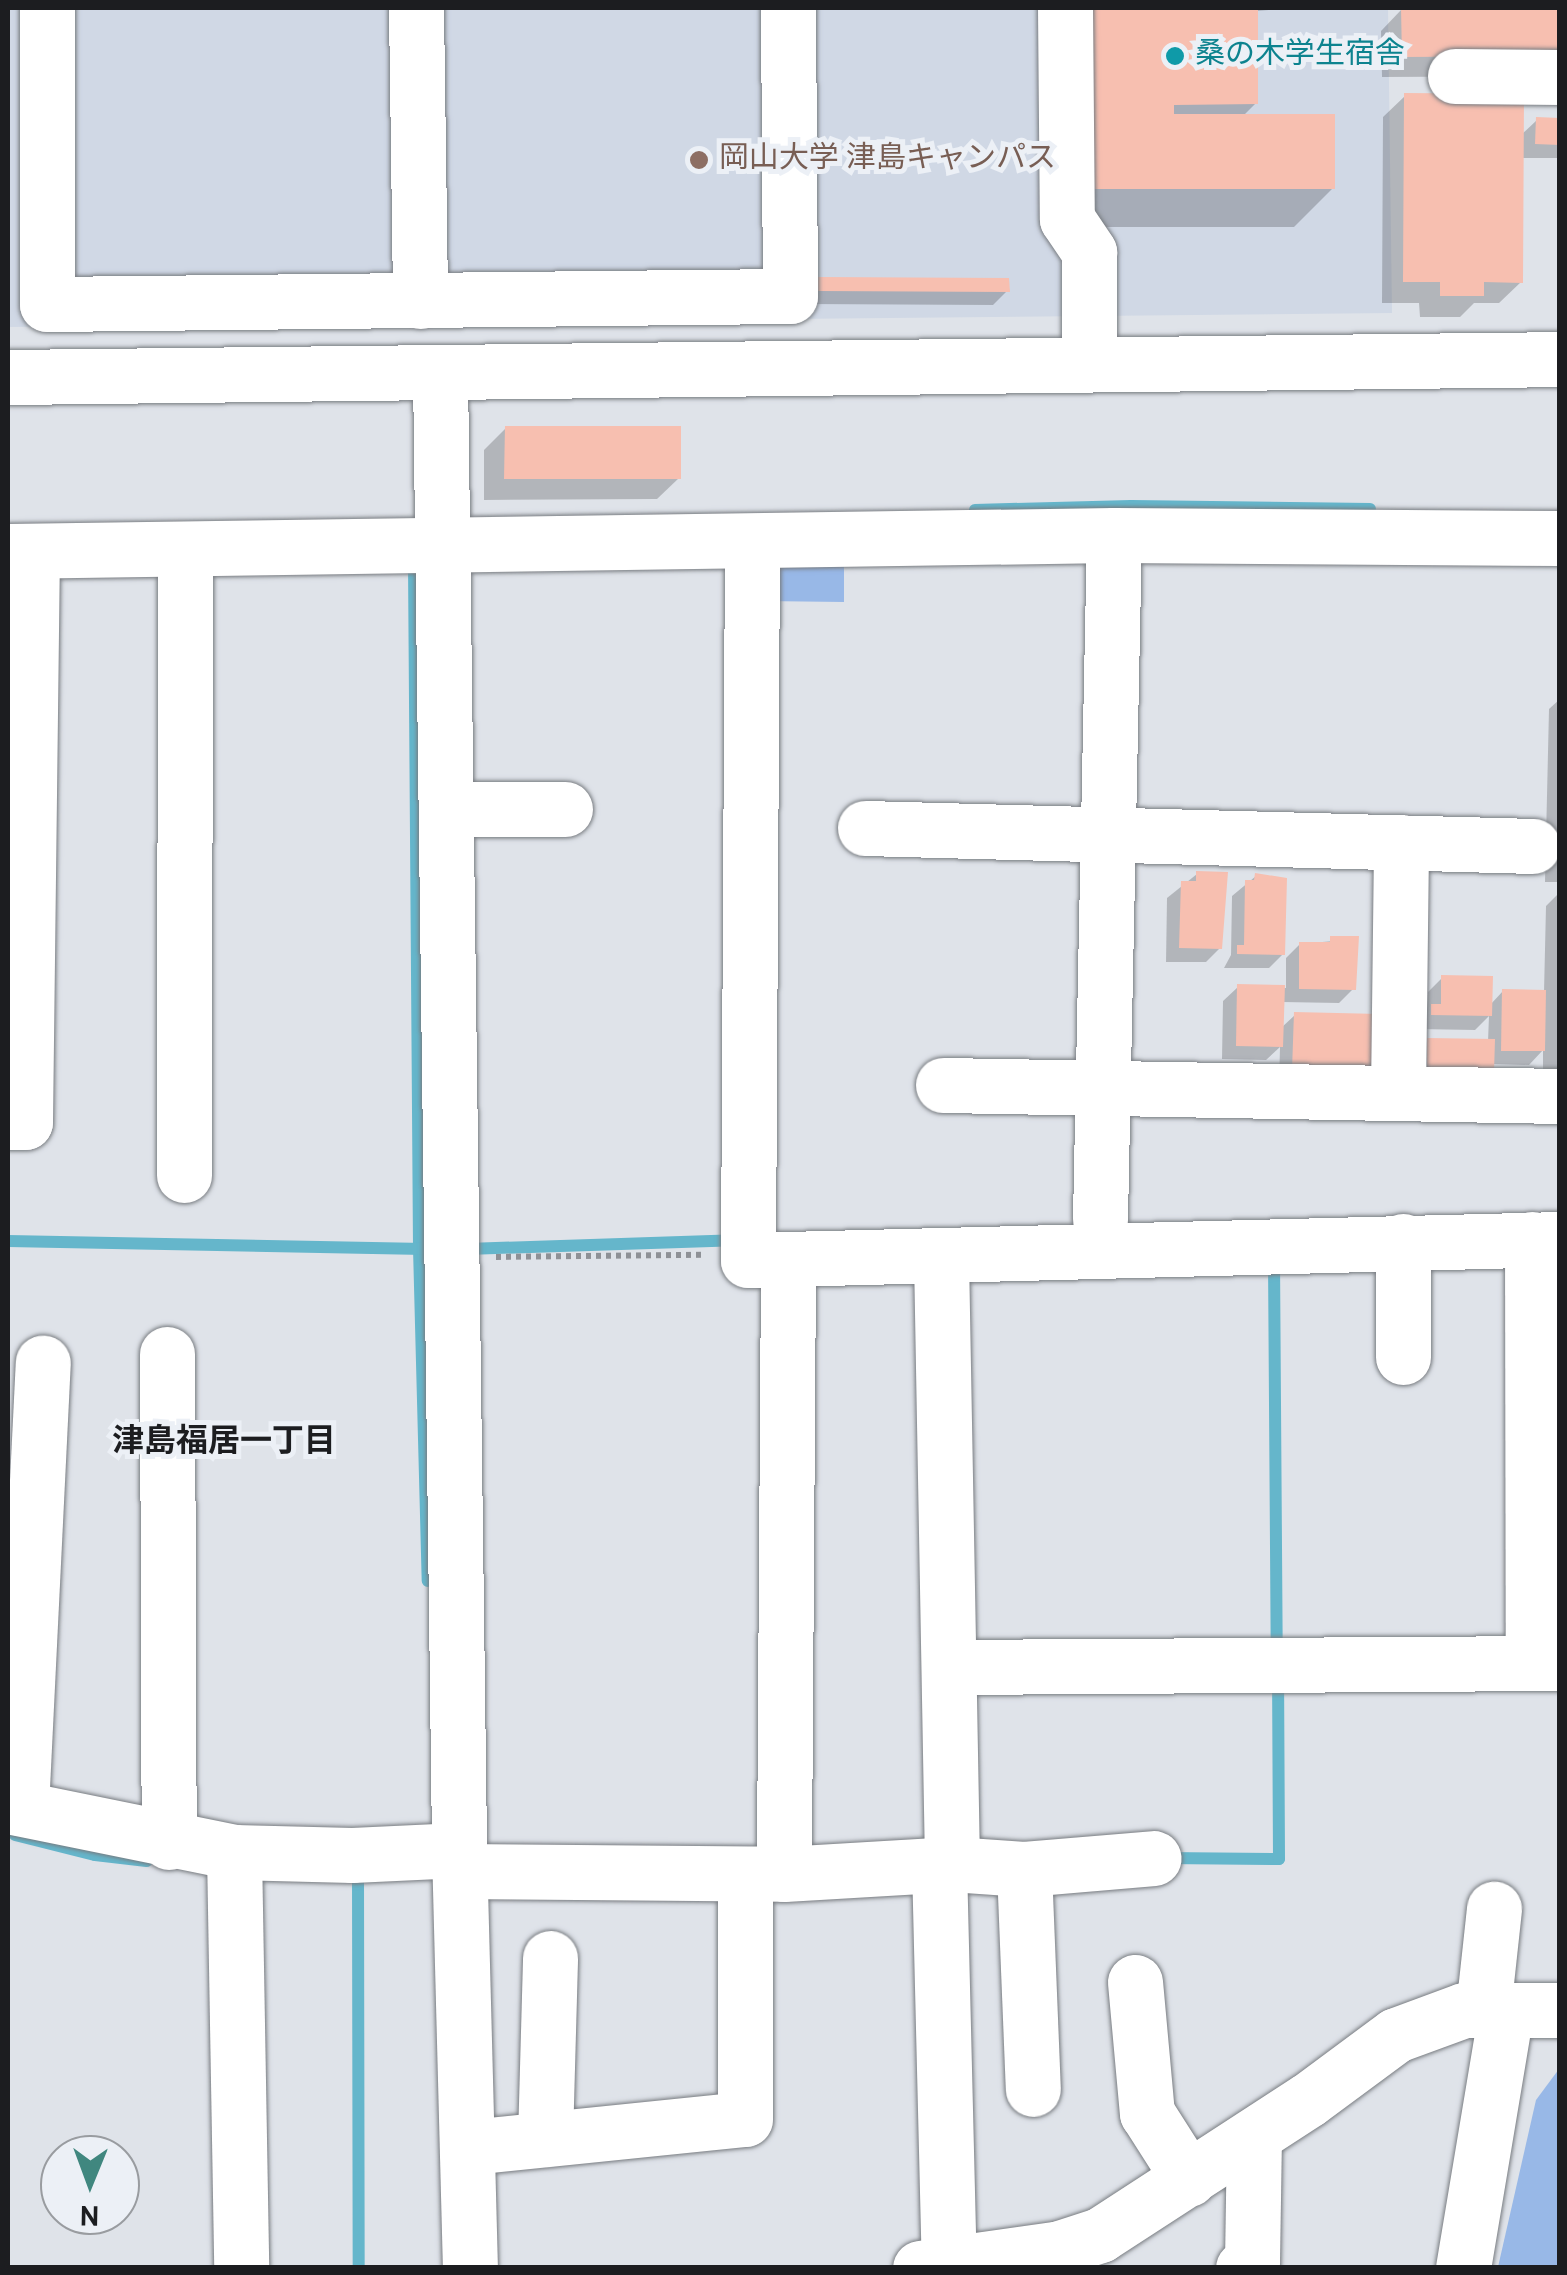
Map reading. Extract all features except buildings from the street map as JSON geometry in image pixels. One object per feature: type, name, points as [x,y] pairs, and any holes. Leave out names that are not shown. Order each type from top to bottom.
[{"type":"street","points":[[14,8],[12,377],[1560,359]]},
{"type":"street","points":[[46,8],[48,304],[790,296],[788,8]]},
{"type":"street","points":[[416,8],[420,301]]},
{"type":"street","points":[[1065,8],[1067,220],[1089,252],[1089,364]]},
{"type":"street","points":[[1455,76],[1560,77]]},
{"type":"street","points":[[440,372],[450,1258],[447,1856],[469,2147],[470,2268]]},
{"type":"street","points":[[8,1122],[24,1122],[20,551],[185,548],[442,526],[752,543],[1114,535],[1560,538]]},
{"type":"street","points":[[1100,1219],[1114,535]]},
{"type":"street","points":[[469,2147],[745,2119],[765,1864],[752,543]]},
{"type":"street","points":[[184,1175],[185,548]]},
{"type":"street","points":[[446,809],[564,808]]},
{"type":"street","points":[[865,828],[1533,846]]},
{"type":"street","points":[[1398,1093],[1401,842]]},
{"type":"street","points":[[943,1085],[1560,1096]]},
{"type":"street","points":[[758,1250],[940,1257],[1403,1240],[1546,1239],[1546,1662],[950,1667]]},
{"type":"street","points":[[1403,1240],[1404,1357]]},
{"type":"street","points":[[940,1257],[950,1667],[946,2265],[1060,2248],[1100,2235],[1254,2136],[1396,2035],[1464,2010],[1560,2010]]},
{"type":"street","points":[[167,1354],[169,1842]]},
{"type":"street","points":[[43,1364],[14,1807],[169,1842],[234,1866],[447,1856],[765,1864],[949,1857],[1024,1870],[1154,1858]]},
{"type":"street","points":[[234,1866],[241,2268]]},
{"type":"street","points":[[1024,1870],[1033,2089]]},
{"type":"street","points":[[1464,2268],[1494,2010],[1494,1909]]},
{"type":"street","points":[[545,2140],[550,1958]]},
{"type":"street","points":[[1135,1982],[1147,2113],[1189,2179]]},
{"type":"street","points":[[1243,2268],[1252,2262],[1254,2136]]},
{"type":"path","points":[[450,1258],[714,1255],[758,1250]]},
{"type":"shaded area","name":"岡山大学 津島キャンパス","points":[[8,8],[1388,8],[1392,313],[8,327]]},
{"type":"shaded area","points":[[844,552],[844,602],[760,601],[760,568]]},
{"type":"shaded area","points":[[1559,2069],[1559,2267],[1498,2267],[1536,2100]]},
{"type":"waterway","points":[[975,510],[1131,506],[1370,509]]},
{"type":"waterway","points":[[414,564],[419,1248],[428,1581]]},
{"type":"waterway","points":[[467,1249],[734,1240]]},
{"type":"waterway","points":[[8,1241],[425,1249]]},
{"type":"waterway","points":[[1274,1260],[1277,1650]]},
{"type":"waterway","points":[[1164,1858],[1279,1859],[1278,1675]]},
{"type":"waterway","points":[[15,1835],[95,1855],[147,1861]]},
{"type":"waterway","points":[[358,1877],[359,2268]]},
{"type":"place","name":"桑の木学生宿舎","points":[[1175,56]]},
{"type":"place","name":"岡山大学 津島キャンパス","points":[[699,160]]},
{"type":"district","name":"津島福居一丁目","points":[[224,1443]]}]
